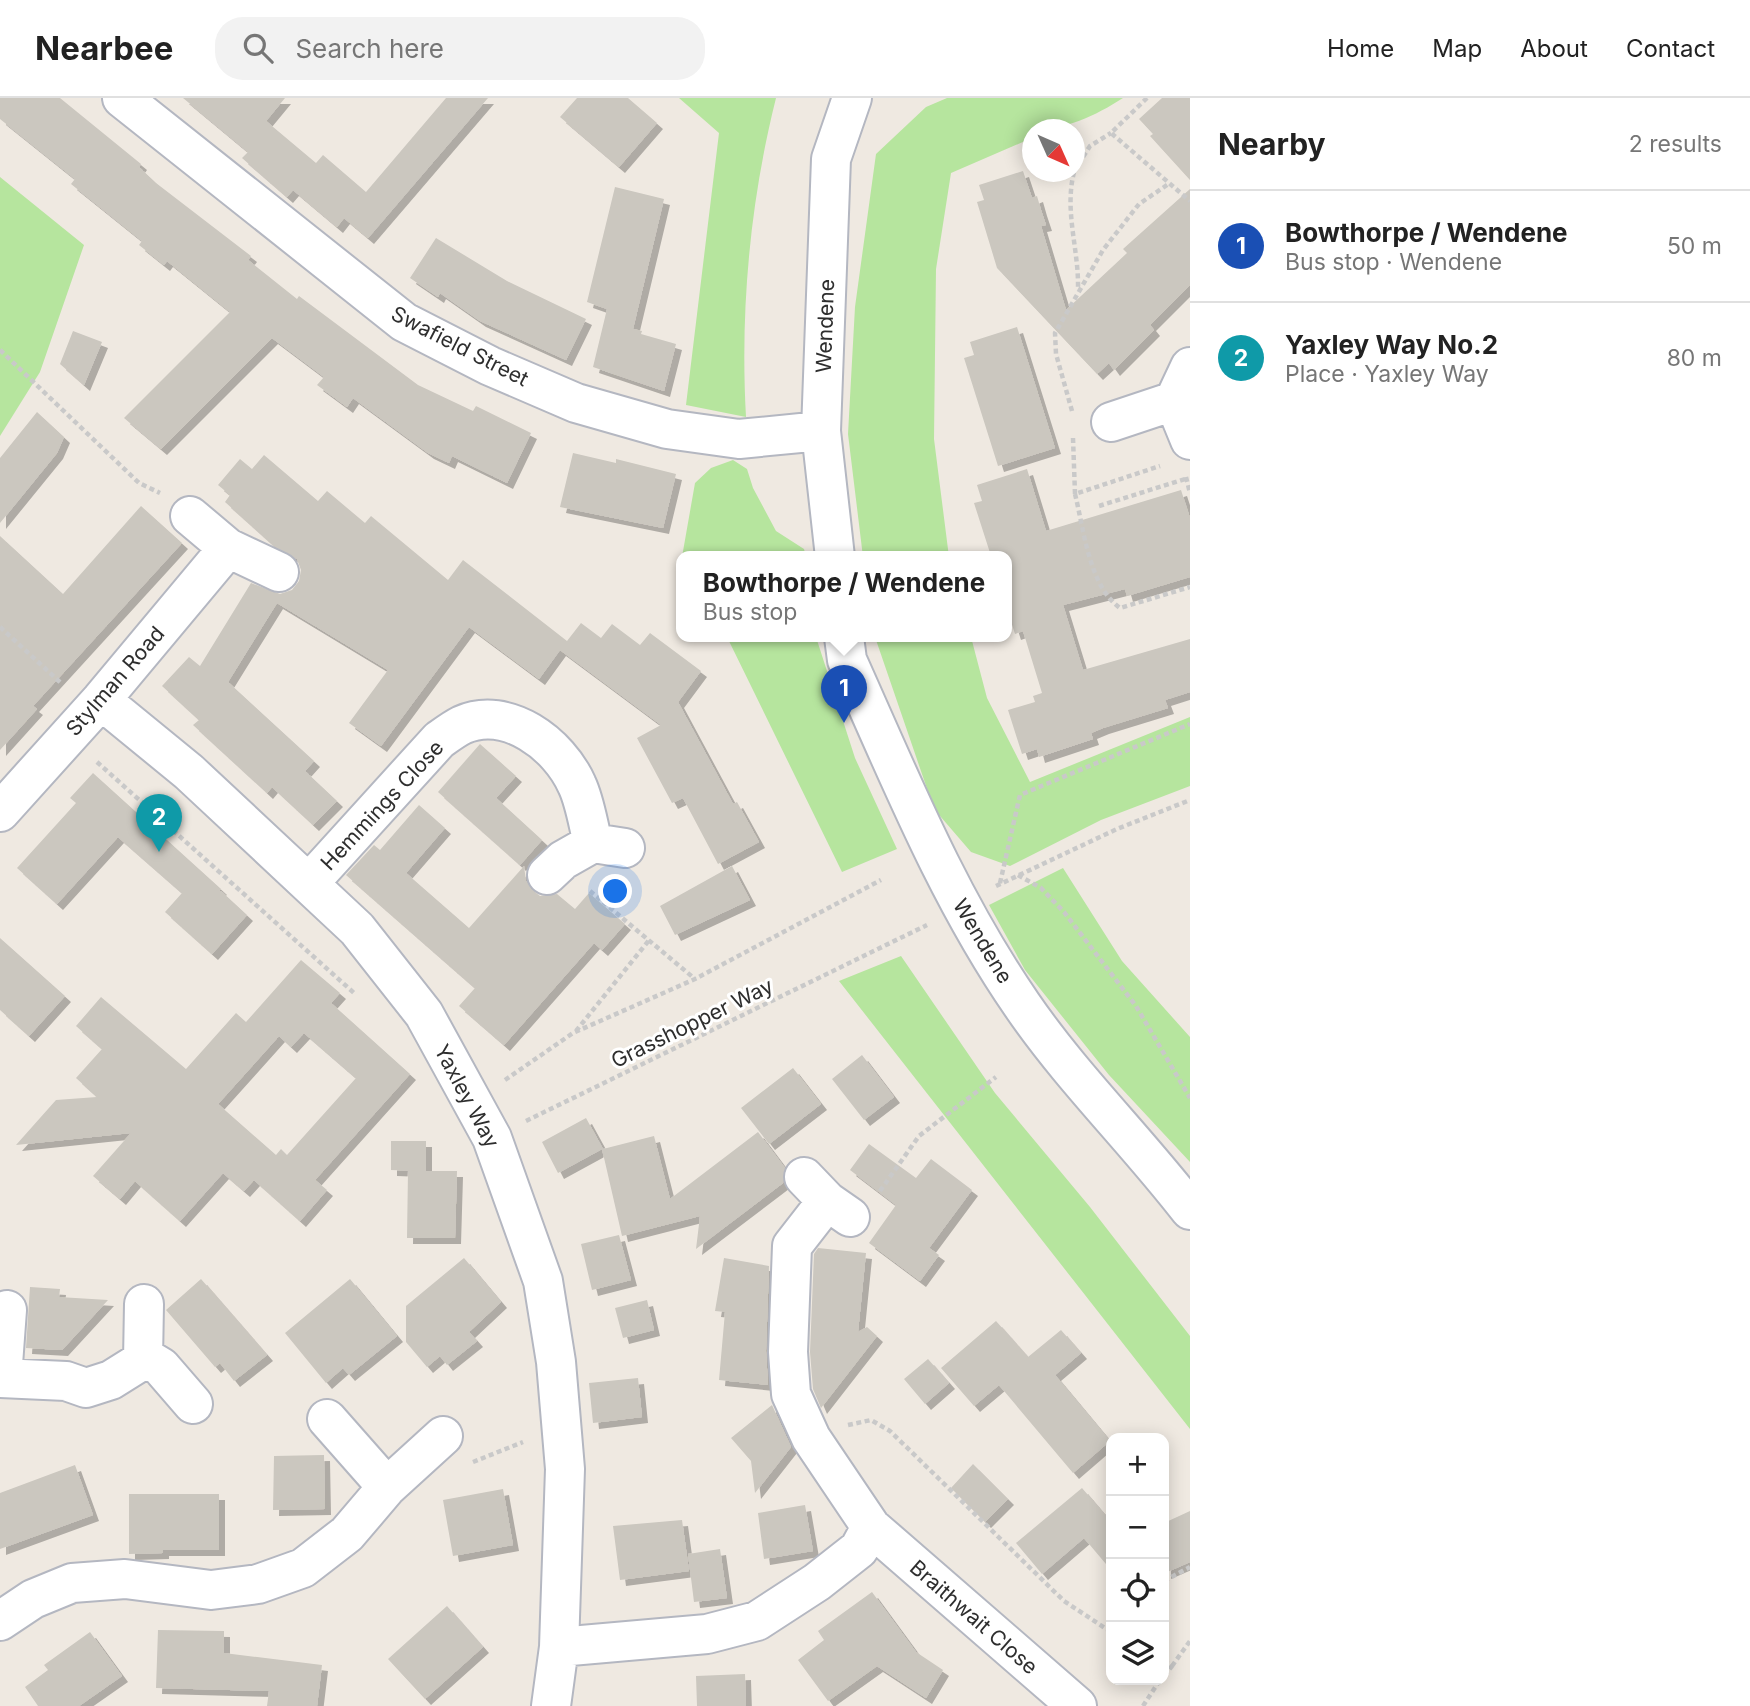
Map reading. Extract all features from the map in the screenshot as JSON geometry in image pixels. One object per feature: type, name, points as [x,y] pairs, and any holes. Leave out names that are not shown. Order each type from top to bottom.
[{"type":"street","name":"Swafield Street","points":[[122,98],[404,322],[490,366],[576,403],[667,429],[760,439],[821,431]]},
{"type":"street","name":"Wendene","points":[[834,551],[821,431],[831,159],[852,98]]},
{"type":"street","points":[[1179,452],[1174,401],[1190,367]]},
{"type":"street","points":[[1111,422],[1174,401]]},
{"type":"street","points":[[181,507],[228,548],[279,572]]},
{"type":"street","name":"Stylman Road","points":[[0,812],[87,715],[228,548]]},
{"type":"street","name":"Wendene","points":[[845,642],[847,660],[961,907],[1021,1004],[1061,1057],[1189,1208]]},
{"type":"street","name":"Yaxley Way","points":[[87,715],[189,772],[310,882],[356,929],[424,1014],[483,1124],[543,1281],[556,1362],[565,1469],[559,1647],[551,1706]]},
{"type":"street","name":"Hemmings Close","points":[[310,882],[439,740],[463,724],[493,720],[522,726],[554,750],[577,784],[582,856]]},
{"type":"street","name":"Braithwait Close","points":[[827,1198],[792,1246],[788,1352],[791,1394],[811,1438],[871,1527],[1077,1706]]},
{"type":"street","points":[[143,1360],[144,1304]]},
{"type":"street","points":[[7,1310],[1,1378],[66,1381],[86,1388],[111,1380],[143,1360]]},
{"type":"street","points":[[143,1360],[162,1367],[194,1404]]},
{"type":"street","points":[[327,1419],[387,1487]]},
{"type":"street","points":[[0,1621],[33,1599],[72,1583],[125,1579],[211,1590],[269,1580],[303,1568],[347,1534],[387,1487],[434,1444]]},
{"type":"street","points":[[559,1647],[707,1634],[757,1621],[817,1582],[859,1549],[871,1527]]},
{"type":"path","points":[[1085,154],[1090,146],[1111,133],[1147,98]]},
{"type":"path","points":[[1111,133],[1190,201]]},
{"type":"path","points":[[1072,182],[1070,218],[1079,266],[1078,290]]},
{"type":"path","points":[[1111,422],[1105,402],[1072,413],[1056,354],[1055,333],[1103,250],[1139,204],[1170,183]]},
{"type":"path","points":[[0,350],[139,483],[181,507]]},
{"type":"path","points":[[1073,426],[1075,494],[1091,558],[1107,599],[1120,608],[1190,587]]},
{"type":"path","points":[[1075,494],[1179,452]]},
{"type":"path","points":[[1099,506],[1186,479]]},
{"type":"path","points":[[0,627],[360,999]]},
{"type":"path","points":[[1190,724],[1020,795],[1000,883],[1117,829],[1190,800]]},
{"type":"path","points":[[582,856],[570,875],[695,979]]},
{"type":"path","points":[[1018,875],[1041,888],[1063,912],[1136,1006],[1190,1098]]},
{"type":"path","points":[[483,1124],[500,1083],[573,1034],[695,979],[881,880]]},
{"type":"path","name":"Grasshopper Way","points":[[483,1124],[906,936]]},
{"type":"path","points":[[573,1034],[650,939]]},
{"type":"path","points":[[827,1198],[874,1199],[919,1136],[996,1077]]},
{"type":"path","points":[[811,1438],[871,1420],[890,1431],[1063,1601],[1106,1627]]},
{"type":"path","points":[[434,1444],[449,1464],[471,1463],[512,1444],[562,1434]]},
{"type":"path","points":[[1169,1578],[1190,1567]]},
{"type":"path","points":[[1169,1670],[1190,1641]]},
{"type":"path","points":[[1143,1706],[1157,1685]]},
{"type":"green space","points":[[679,98],[776,98],[760,177],[749,256],[744,337],[746,417],[686,405],[719,133]]},
{"type":"green space","points":[[947,98],[1123,98],[1084,119],[1022,119],[1022,142],[951,173],[936,269],[934,439],[948,551],[862,551],[848,434],[855,307],[876,154],[926,107]]},
{"type":"green space","points":[[0,177],[84,245],[40,372],[0,436]]},
{"type":"green space","points":[[733,460],[747,469],[753,488],[776,531],[804,551],[683,551],[695,483],[711,468]]},
{"type":"green space","points":[[729,642],[818,642],[855,758],[897,849],[842,872]]},
{"type":"green space","points":[[877,642],[972,642],[987,698],[1030,782],[1190,717],[1190,786],[1101,820],[1010,866],[971,852],[934,809]]},
{"type":"green space","points":[[1063,868],[1122,961],[1190,1037],[1190,1162],[1109,1075],[1025,970],[989,905]]},
{"type":"green space","points":[[901,956],[995,1093],[1090,1207],[1190,1336],[1190,1429],[839,981]]},
{"type":"building","points":[[0,98],[60,98],[141,164],[139,167],[156,183],[251,256],[248,260],[297,299],[299,296],[418,385],[473,411],[476,406],[531,433],[507,483],[452,456],[449,463],[428,453],[353,398],[347,407],[317,385],[324,377],[272,338],[161,449],[124,418],[230,312],[167,261],[164,265],[139,245],[142,241],[71,184],[75,179],[0,119]]},
{"type":"building","points":[[183,98],[285,98],[266,121],[316,163],[323,155],[366,192],[446,98],[488,98],[368,238],[344,218],[337,227],[293,190],[287,197],[242,158],[248,152]]},
{"type":"building","points":[[577,98],[628,98],[657,123],[619,167],[560,117]]},
{"type":"building","points":[[1162,98],[1190,98],[1190,180],[1150,136],[1153,134],[1139,119]]},
{"type":"building","points":[[1022,171],[1022,182],[1027,182],[1032,198],[1037,196],[1046,225],[1041,226],[1066,310],[1127,253],[1123,249],[1190,189],[1190,285],[1150,325],[1154,330],[1114,370],[1109,363],[1097,374],[997,268],[977,202],[984,200],[979,185]]},
{"type":"building","points":[[615,187],[664,199],[633,329],[676,344],[664,391],[593,367],[607,309],[587,302]]},
{"type":"building","points":[[436,238],[507,281],[586,319],[566,360],[480,321],[440,293],[438,297],[410,278]]},
{"type":"building","points":[[1017,327],[1055,448],[998,466],[964,358],[974,355],[970,342]]},
{"type":"building","points":[[73,331],[102,342],[84,385],[60,364]]},
{"type":"building","points":[[37,412],[64,437],[57,453],[0,523],[0,458]]},
{"type":"building","points":[[573,453],[616,463],[616,459],[676,474],[663,528],[560,507]]},
{"type":"building","points":[[264,455],[318,501],[327,491],[365,523],[371,516],[448,580],[463,560],[567,641],[581,623],[601,638],[612,624],[640,645],[650,633],[701,671],[678,702],[733,804],[737,802],[759,842],[718,864],[683,798],[672,803],[637,738],[661,725],[560,650],[539,679],[469,627],[381,746],[349,723],[388,670],[277,603],[228,682],[314,761],[305,771],[337,801],[313,825],[272,787],[267,793],[193,725],[199,720],[162,686],[189,657],[200,666],[251,583],[280,594],[292,590],[299,581],[301,570],[297,559],[274,546],[225,502],[230,495],[218,485],[240,459],[252,469]]},
{"type":"building","points":[[1027,469],[1046,531],[1181,490],[1190,518],[1190,577],[1127,596],[1125,589],[1063,605],[1083,670],[1190,639],[1190,692],[1165,700],[1168,708],[1091,733],[1093,739],[1039,757],[1037,749],[1022,754],[1008,710],[1035,702],[1033,696],[1042,693],[1023,631],[1015,634],[1012,625],[1012,551],[989,551],[974,503],[982,501],[977,485]]},
{"type":"building","points":[[141,506],[182,543],[33,706],[37,709],[0,750],[0,536],[63,594]]},
{"type":"building","points":[[480,744],[516,776],[496,798],[542,840],[520,865],[438,792]]},
{"type":"building","points":[[93,773],[221,889],[218,892],[221,891],[247,915],[212,954],[165,912],[182,893],[118,837],[57,904],[17,868],[76,803],[70,798]]},
{"type":"building","points":[[419,805],[445,828],[406,873],[469,928],[524,866],[526,881],[540,896],[557,894],[575,909],[589,893],[625,924],[602,950],[594,943],[504,1045],[459,1006],[475,988],[346,875],[374,845],[380,850]]},
{"type":"building","points":[[732,866],[750,900],[675,935],[660,906]]},
{"type":"building","points":[[0,938],[65,996],[29,1036],[0,1010]]},
{"type":"building","points":[[301,960],[340,993],[331,1003],[410,1074],[315,1180],[327,1190],[300,1221],[254,1180],[244,1191],[223,1173],[180,1221],[135,1181],[120,1199],[93,1176],[131,1133],[16,1145],[56,1100],[97,1097],[76,1078],[102,1049],[76,1026],[101,997],[186,1069],[236,1013],[246,1022]],"holes":[[[304,1033],[356,1078],[287,1155],[281,1149],[276,1155],[218,1104],[279,1036],[291,1047]]]},
{"type":"building","points":[[862,1055],[894,1097],[864,1120],[832,1079]]},
{"type":"building","points":[[793,1068],[821,1104],[769,1144],[741,1108]]},
{"type":"building","points":[[586,1118],[603,1149],[654,1136],[670,1199],[758,1132],[785,1168],[783,1183],[696,1249],[700,1216],[622,1236],[602,1149],[558,1173],[542,1142]]},
{"type":"building","points":[[391,1141],[426,1141],[426,1171],[457,1171],[455,1238],[407,1238],[408,1171],[416,1171],[391,1170]]},
{"type":"building","points":[[869,1144],[916,1178],[931,1159],[972,1190],[929,1248],[939,1255],[920,1281],[869,1243],[896,1205],[850,1170]]},
{"type":"building","points":[[619,1235],[631,1280],[592,1290],[581,1244]]},
{"type":"building","points":[[818,1248],[866,1253],[858,1332],[867,1327],[877,1336],[821,1408],[813,1389],[810,1352],[814,1254]]},
{"type":"building","points":[[464,1258],[501,1302],[469,1332],[477,1341],[447,1365],[440,1356],[427,1367],[406,1342],[406,1306]]},
{"type":"building","points":[[724,1258],[769,1266],[766,1351],[768,1385],[719,1380],[725,1312],[715,1311]]},
{"type":"building","points":[[201,1279],[267,1355],[234,1381],[220,1363],[215,1367],[166,1310]]},
{"type":"building","points":[[350,1279],[397,1336],[349,1375],[343,1368],[326,1383],[285,1333]]},
{"type":"building","points":[[30,1287],[60,1289],[59,1297],[108,1300],[62,1350],[26,1348]]},
{"type":"building","points":[[647,1300],[654,1330],[623,1338],[615,1308]]},
{"type":"building","points":[[996,1321],[1028,1357],[1061,1330],[1081,1353],[1055,1375],[1106,1436],[1106,1444],[1073,1473],[999,1385],[974,1406],[941,1368]]},
{"type":"building","points":[[928,1359],[949,1383],[925,1404],[904,1379]]},
{"type":"building","points":[[638,1378],[642,1417],[593,1423],[589,1383]]},
{"type":"building","points":[[772,1405],[791,1447],[755,1493],[751,1461],[731,1438]]},
{"type":"building","points":[[324,1455],[325,1509],[273,1510],[274,1456]]},
{"type":"building","points":[[973,1464],[1008,1499],[985,1522],[951,1488]]},
{"type":"building","points":[[75,1465],[93,1515],[0,1549],[0,1493]]},
{"type":"building","points":[[1082,1488],[1106,1516],[1106,1564],[1084,1538],[1042,1574],[1016,1543]]},
{"type":"building","points":[[503,1489],[513,1545],[453,1556],[443,1500]]},
{"type":"building","points":[[129,1494],[219,1494],[219,1550],[163,1550],[163,1553],[129,1554]]},
{"type":"building","points":[[805,1505],[813,1551],[764,1559],[758,1513]]},
{"type":"building","points":[[1190,1511],[1190,1562],[1169,1571],[1169,1559],[1169,1521]]},
{"type":"building","points":[[682,1520],[689,1571],[620,1580],[613,1526]]},
{"type":"building","points":[[720,1549],[727,1598],[694,1602],[688,1554]]},
{"type":"building","points":[[872,1592],[916,1652],[943,1670],[926,1698],[877,1666],[828,1701],[798,1660],[824,1640],[818,1631]]},
{"type":"building","points":[[447,1606],[483,1647],[425,1699],[388,1659]]},
{"type":"building","points":[[158,1630],[224,1631],[224,1653],[322,1665],[317,1706],[267,1706],[269,1691],[156,1688]]},
{"type":"building","points":[[90,1632],[122,1676],[79,1706],[38,1706],[25,1687],[48,1670],[44,1665]]},
{"type":"building","points":[[745,1674],[746,1706],[697,1706],[696,1676]]},
{"type":"place","name":"Bowthorpe / Wendene","points":[[844,723]]},
{"type":"place","name":"Yaxley Way No.2","points":[[159,852]]}]
